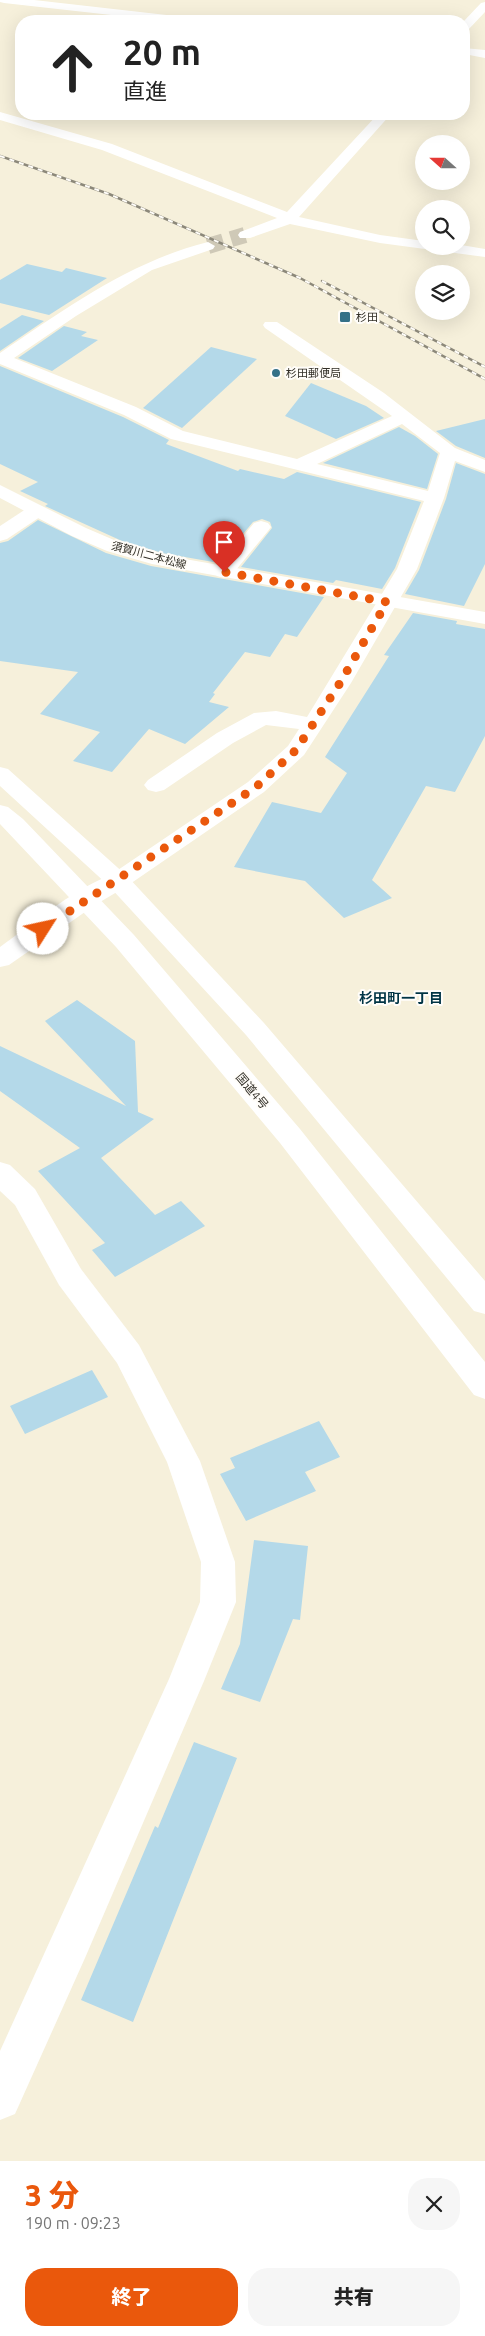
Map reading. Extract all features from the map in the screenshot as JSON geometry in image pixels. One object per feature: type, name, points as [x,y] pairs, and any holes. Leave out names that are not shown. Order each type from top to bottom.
[{"type":"main road","points":[[4,0],[139,15]]},
{"type":"main road","points":[[470,21],[485,5]]},
{"type":"main road","points":[[470,52],[485,54]]},
{"type":"main road","points":[[0,116],[108,146],[289,219],[380,239],[415,244]]},
{"type":"main road","points":[[246,235],[289,219],[380,120]]},
{"type":"main road","points":[[1,358],[70,313],[147,268],[208,246]]},
{"type":"main road","points":[[470,251],[485,253]]},
{"type":"main road","points":[[271,325],[326,361],[449,452],[485,467]]},
{"type":"main road","points":[[1,358],[130,411],[177,435],[435,498]]},
{"type":"main road","points":[[301,464],[404,417]]},
{"type":"main road","points":[[0,959],[86,899],[118,881],[256,787],[296,750],[340,683],[407,569],[435,498],[449,452]]},
{"type":"main road","name":"須賀川二本松線","points":[[0,491],[36,511],[114,547],[159,560],[485,618]]},
{"type":"main road","points":[[0,535],[36,511]]},
{"type":"main road","points":[[224,572],[262,527]]},
{"type":"main road","points":[[156,784],[225,738],[262,718],[276,718],[312,725]]},
{"type":"main road","points":[[0,774],[118,881],[255,1028],[485,1302]]},
{"type":"main road","name":"国道4号","points":[[0,812],[15,824],[125,941],[290,1136],[485,1386]]},
{"type":"main road","points":[[0,1173],[25,1197],[70,1277],[128,1354],[183,1461],[218,1562],[218,1602],[190,1672],[71,1944],[0,2099]]},
{"type":"building","points":[[27,264],[62,272],[66,268],[107,278],[49,315],[0,303],[0,280]]},
{"type":"building","points":[[22,315],[44,321],[0,351],[0,329]]},
{"type":"building","points":[[64,326],[87,332],[81,336],[98,340],[52,371],[18,358]]},
{"type":"building","points":[[211,347],[257,359],[182,428],[143,408]]},
{"type":"building","points":[[0,366],[123,417],[169,440],[166,444],[238,471],[240,469],[284,479],[297,472],[421,502],[395,568],[382,589],[336,580],[333,583],[241,567],[272,528],[270,522],[262,519],[253,522],[219,563],[162,553],[122,541],[45,506],[48,504],[20,491],[38,482],[0,464]]},
{"type":"building","points":[[311,383],[366,406],[384,418],[336,439],[285,416]]},
{"type":"building","points":[[485,419],[485,458],[456,446],[436,431]]},
{"type":"building","points":[[399,427],[415,436],[438,454],[427,489],[323,463]]},
{"type":"building","points":[[456,463],[485,474],[485,564],[464,606],[405,594],[419,570],[446,499]]},
{"type":"building","points":[[38,520],[106,553],[151,566],[324,597],[297,637],[285,634],[270,657],[245,652],[213,693],[215,694],[209,702],[229,707],[185,744],[149,729],[112,772],[73,761],[100,732],[40,714],[78,672],[0,661],[0,543],[8,541]]},
{"type":"building","points":[[413,613],[457,621],[456,624],[485,629],[485,736],[455,792],[426,786],[372,880],[392,898],[344,918],[305,881],[234,867],[272,802],[321,813],[347,773],[325,757],[389,656],[384,655]]},
{"type":"building","points":[[77,1000],[135,1041],[138,1112],[154,1119],[101,1158],[155,1215],[181,1201],[205,1226],[115,1277],[92,1250],[105,1243],[38,1171],[80,1148],[0,1091],[0,1046],[126,1106],[45,1021]]},
{"type":"building","points":[[92,1370],[108,1397],[25,1434],[10,1406]]},
{"type":"building","points":[[319,1421],[340,1457],[305,1472],[316,1491],[246,1521],[220,1474],[235,1468],[230,1458]]},
{"type":"building","points":[[254,1540],[308,1546],[300,1620],[293,1619],[260,1702],[221,1689],[240,1644]]},
{"type":"building","points":[[194,1742],[237,1758],[133,2022],[81,2000],[155,1826],[158,1828]]},
{"type":"tunnel","points":[[208,246],[245,235]]},
{"type":"railway","points":[[0,156],[109,194],[300,278],[485,379]]},
{"type":"railway","points":[[322,281],[485,367]]},
{"type":"place","name":"杉田","points":[[345,317]]},
{"type":"place","name":"杉田郵便局","points":[[276,373]]},
{"type":"district","name":"杉田町一丁目","points":[[401,998]]},
{"type":"route","points":[[43,929],[86,899],[118,881],[256,787],[296,750],[340,683],[387,602],[224,572]]}]
